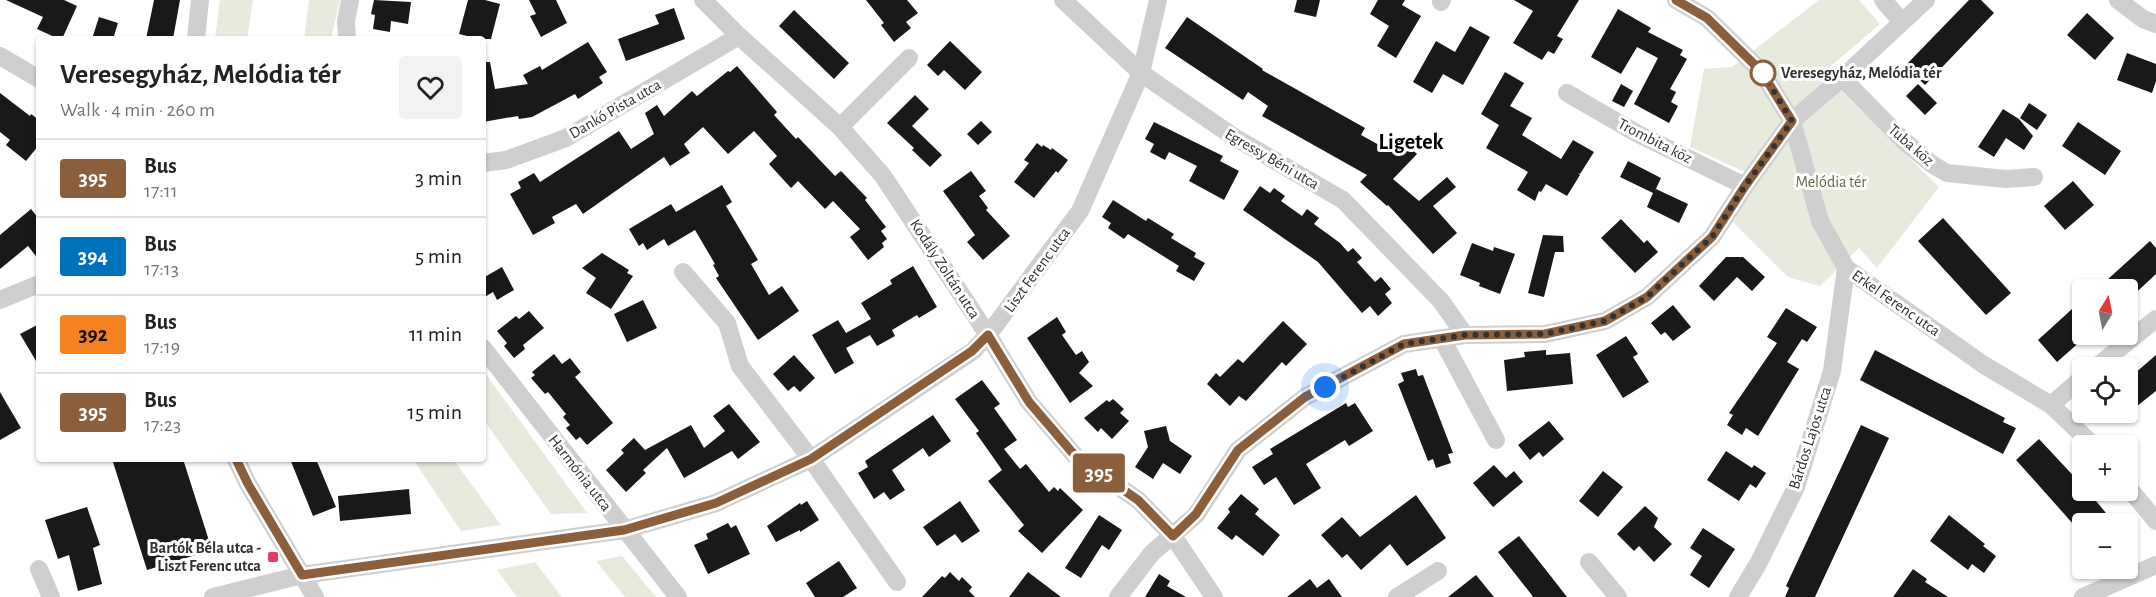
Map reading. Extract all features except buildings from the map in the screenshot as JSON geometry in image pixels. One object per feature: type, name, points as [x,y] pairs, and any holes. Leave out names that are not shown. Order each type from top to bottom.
[{"type":"street","points":[[196,36],[200,0]]},
{"type":"street","points":[[347,36],[346,21],[350,0]]},
{"type":"street","name":"Kodály Zoltán utca","points":[[704,0],[739,36],[840,127],[884,176],[1029,402],[1077,458],[1138,500],[1173,536],[1214,597]]},
{"type":"street","name":"Egressy Béni utca","points":[[1063,0],[1141,73],[1234,137],[1343,200],[1441,301],[1465,335]]},
{"type":"street","name":"Liszt Ferenc utca","points":[[213,597],[302,575],[624,530],[716,503],[811,459],[972,351],[988,335],[1080,211],[1141,73],[1158,0]]},
{"type":"street","name":"Erkel Ferenc utca","points":[[1676,0],[1707,18],[1761,71],[1792,121],[1820,221],[1846,268],[1984,364],[2051,405],[2082,435]]},
{"type":"street","points":[[1883,0],[1902,22]]},
{"type":"street","points":[[1118,597],[1152,553],[1196,514],[1238,450],[1305,397],[1404,344],[1465,335],[1545,334],[1605,321],[1647,297],[1712,237],[1792,121],[1926,0]]},
{"type":"street","points":[[2118,0],[2143,19],[2156,24]]},
{"type":"street","name":"Dankó Pista utca","points":[[486,163],[506,160],[566,138],[739,36]]},
{"type":"street","points":[[0,56],[36,77]]},
{"type":"street","points":[[840,127],[909,58]]},
{"type":"street","name":"Tuba köz","points":[[1842,78],[1904,141],[1933,165],[1947,173],[2006,179],[2034,177]]},
{"type":"street","name":"Trombita köz","points":[[1567,93],[1638,134],[1745,186]]},
{"type":"street","name":"Bárdos Lajos utca","points":[[1738,597],[1758,564],[1796,487],[1832,371],[1846,268]]},
{"type":"street","points":[[683,272],[727,323],[740,366],[811,459],[897,582]]},
{"type":"street","points":[[0,300],[36,285]]},
{"type":"street","points":[[2109,357],[2156,319]]},
{"type":"street","points":[[1442,339],[1496,440]]},
{"type":"street","name":"Harmónia utca","points":[[486,352],[678,597]]},
{"type":"street","points":[[2051,405],[2072,387]]},
{"type":"street","points":[[237,462],[248,484],[315,597]]},
{"type":"street","points":[[2138,499],[2156,521]]},
{"type":"street","points":[[1589,562],[1618,597]]},
{"type":"street","points":[[2083,597],[2156,565]]},
{"type":"street","points":[[39,569],[51,597]]},
{"type":"street","points":[[1397,597],[1438,571]]},
{"type":"green space","points":[[220,0],[253,0],[247,36],[215,36]]},
{"type":"green space","points":[[309,0],[340,0],[332,36],[304,36]]},
{"type":"green space","name":"Melódia tér","points":[[1819,0],[1859,0],[1880,24],[1823,73],[1939,187],[1877,268],[1859,248],[1820,286],[1788,277],[1733,222],[1758,178],[1690,147],[1704,69],[1732,67]]},
{"type":"green space","points":[[486,374],[587,513],[551,514],[486,423]]},
{"type":"green space","points":[[415,462],[455,462],[501,525],[461,531]]},
{"type":"green space","points":[[622,556],[656,597],[625,597],[596,561]]},
{"type":"green space","points":[[535,562],[562,597],[517,597],[497,570]]},
{"type":"bus line","name":"395","points":[[237,462],[302,575],[624,530],[716,503],[811,459],[972,351],[988,335],[1029,402],[1077,458],[1138,500],[1173,536],[1196,514],[1238,450],[1305,397],[1404,344],[1465,335],[1545,334],[1605,321],[1647,297],[1712,237],[1792,121],[1761,71],[1707,18],[1676,0]]},
{"type":"place","name":"Veresegyház, Melódia tér","points":[[1763,73]]},
{"type":"place","name":"Bartók Béla utca - Liszt Ferenc utca","points":[[273,557]]},
{"type":"district","name":"Ligetek","points":[[1411,142]]},
{"type":"route","points":[[1325,387],[1404,344],[1465,335],[1545,334],[1605,321],[1647,297],[1712,237],[1792,121],[1761,71],[1763,73]]}]
